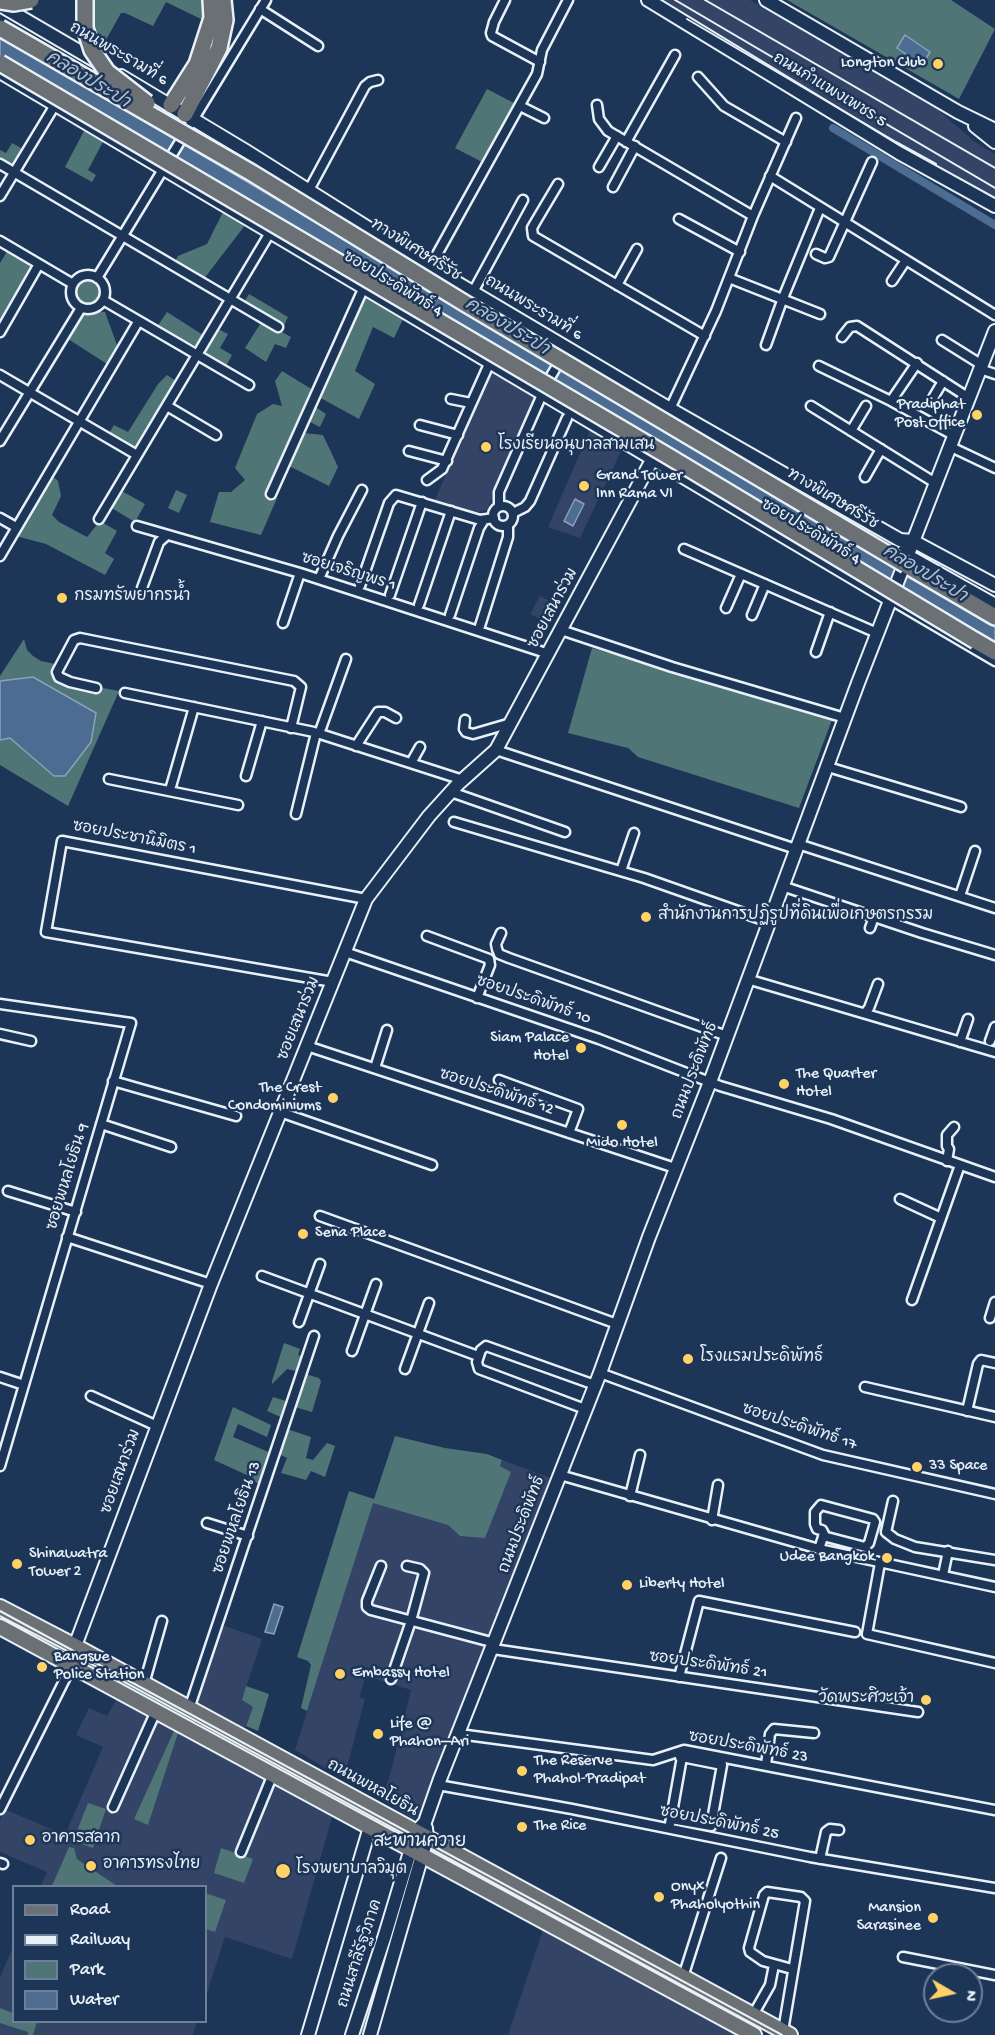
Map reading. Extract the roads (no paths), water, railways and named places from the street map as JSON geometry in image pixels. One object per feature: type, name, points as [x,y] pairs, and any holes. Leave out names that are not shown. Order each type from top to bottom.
[{"type":"highway","points":[[0,3],[29,0]]},
{"type":"highway","points":[[85,0],[85,28],[92,50],[99,61],[120,83],[190,125],[223,33],[224,0]]},
{"type":"highway","points":[[171,105],[197,64],[212,18],[211,0]]},
{"type":"highway","name":"ทางพิเศษศรีรัช","points":[[0,28],[190,125],[330,220],[466,304],[995,617]]},
{"type":"highway","points":[[0,63],[678,462],[995,652]]},
{"type":"main road","name":"ถนนพหลโยธิน","points":[[0,1608],[423,1830],[786,2033]]},
{"type":"main road","name":"ถนนพหลโยธิน","points":[[0,1627],[754,2035]]},
{"type":"street","points":[[18,17],[29,0]]},
{"type":"street","points":[[97,278],[266,0]]},
{"type":"street","points":[[505,0],[494,22],[492,36],[540,62]]},
{"type":"street","points":[[430,267],[537,74],[542,50],[568,0]]},
{"type":"street","name":"ถนนกำแพงเพชร 5","points":[[648,0],[899,153],[995,206]]},
{"type":"street","points":[[766,0],[958,112],[995,130]]},
{"type":"street","name":"ถนนพระรามที่ 6","points":[[0,3],[18,17],[171,105],[190,125],[309,190],[430,267],[670,409],[900,540],[913,541],[995,585]]},
{"type":"street","points":[[260,9],[318,46]]},
{"type":"street","points":[[626,142],[675,55]]},
{"type":"street","name":"ซอยประดิพัทธ์ 4","points":[[0,72],[165,166],[891,600]]},
{"type":"street","points":[[698,77],[724,106],[786,141]]},
{"type":"street","points":[[309,190],[365,86],[378,80]]},
{"type":"street","points":[[0,196],[55,105]]},
{"type":"street","points":[[597,105],[604,127],[753,216]]},
{"type":"street","points":[[520,106],[544,118]]},
{"type":"street","points":[[958,112],[995,142]]},
{"type":"street","points":[[670,409],[705,336],[753,216],[773,179],[796,118]]},
{"type":"street","points":[[599,167],[617,136]]},
{"type":"street","points":[[613,187],[634,147]]},
{"type":"street","points":[[816,254],[825,258],[829,257],[872,162]]},
{"type":"street","points":[[0,164],[278,327]]},
{"type":"street","points":[[773,179],[995,315]]},
{"type":"street","points":[[558,184],[532,228],[533,236],[705,336]]},
{"type":"street","points":[[473,292],[523,200]]},
{"type":"street","points":[[766,345],[820,208]]},
{"type":"street","points":[[679,219],[740,252]]},
{"type":"street","points":[[99,519],[271,231]]},
{"type":"street","points":[[0,241],[73,284]]},
{"type":"street","points":[[617,285],[637,249]]},
{"type":"street","points":[[892,280],[906,260]]},
{"type":"street","points":[[0,332],[39,264]]},
{"type":"street","points":[[86,275],[97,278],[105,290],[103,300],[92,309],[81,308],[71,296],[73,284],[86,275]]},
{"type":"street","points":[[729,278],[820,314]]},
{"type":"street","points":[[271,494],[364,287]]},
{"type":"street","points":[[103,300],[249,385]]},
{"type":"street","points":[[0,441],[81,308]]},
{"type":"street","points":[[0,556],[138,322]]},
{"type":"street","points":[[842,337],[850,327],[857,326],[969,398]]},
{"type":"street","name":"ถนนประดิพัทธ์","points":[[416,1852],[438,1785],[600,1373],[877,633],[995,331]]},
{"type":"street","points":[[942,340],[995,374]]},
{"type":"street","points":[[499,506],[507,506],[513,513],[513,520],[508,525],[499,525],[494,518],[494,513],[499,506],[499,492],[548,381],[567,348]]},
{"type":"street","points":[[427,480],[442,469],[447,460],[490,362]]},
{"type":"street","points":[[891,400],[917,363]]},
{"type":"street","points":[[819,366],[891,400],[995,468]]},
{"type":"street","points":[[0,375],[137,455]]},
{"type":"street","points":[[930,403],[943,381]]},
{"type":"street","points":[[451,399],[471,403]]},
{"type":"street","points":[[167,406],[216,435]]},
{"type":"street","points":[[812,406],[937,483]]},
{"type":"street","points":[[851,431],[866,406]]},
{"type":"street","points":[[513,513],[525,507],[530,501],[567,418]]},
{"type":"street","points":[[420,425],[458,435]]},
{"type":"street","points":[[866,477],[881,449]]},
{"type":"street","points":[[409,451],[447,460]]},
{"type":"street","name":"ซอยเสนาร่วม","points":[[75,1646],[211,1284],[366,899],[429,816],[496,750],[653,458]]},
{"type":"street","points":[[319,579],[362,490]]},
{"type":"street","points":[[360,586],[393,497],[401,496],[484,520],[494,518]]},
{"type":"street","points":[[390,596],[422,502]]},
{"type":"street","points":[[419,605],[452,511]]},
{"type":"street","points":[[0,518],[16,527]]},
{"type":"street","points":[[450,615],[479,528],[484,520]]},
{"type":"street","points":[[480,626],[508,537],[508,525]]},
{"type":"street","name":"ซอยเจริญพร 1","points":[[137,526],[300,573],[549,654]]},
{"type":"street","points":[[142,588],[159,542],[167,535]]},
{"type":"street","points":[[900,540],[908,556],[995,605]]},
{"type":"street","points":[[684,549],[877,633]]},
{"type":"street","points":[[283,623],[300,573]]},
{"type":"street","points":[[726,608],[741,574]]},
{"type":"street","points":[[752,615],[765,584]]},
{"type":"street","points":[[891,600],[995,661]]},
{"type":"street","points":[[816,652],[830,612]]},
{"type":"street","points":[[561,630],[672,667],[846,718]]},
{"type":"street","points":[[96,688],[59,677],[57,672],[74,640],[80,638],[294,681],[301,687],[291,728]]},
{"type":"street","points":[[296,814],[318,734],[346,659]]},
{"type":"street","points":[[125,693],[318,734],[463,780]]},
{"type":"street","points":[[170,790],[194,707]]},
{"type":"street","points":[[356,746],[378,712],[385,712],[396,718]]},
{"type":"street","points":[[465,720],[464,729],[473,734],[510,723]]},
{"type":"street","points":[[246,776],[262,722]]},
{"type":"street","points":[[411,763],[420,747]]},
{"type":"street","points":[[496,750],[995,908]]},
{"type":"street","points":[[828,767],[961,807]]},
{"type":"street","points":[[109,779],[238,805]]},
{"type":"street","points":[[451,792],[565,832]]},
{"type":"street","points":[[454,822],[621,871],[769,922]]},
{"type":"street","points":[[621,871],[634,833]]},
{"type":"street","name":"ซอยประชานิมิตร 1","points":[[333,982],[47,933],[62,841],[366,899]]},
{"type":"street","points":[[960,897],[975,851]]},
{"type":"street","points":[[782,886],[995,955]]},
{"type":"street","points":[[870,928],[874,917]]},
{"type":"street","points":[[501,933],[496,944],[499,954],[727,1036]]},
{"type":"street","points":[[427,936],[489,958],[490,965],[477,998]]},
{"type":"street","name":"ซอยประดิพัทธ์ 10","points":[[345,952],[599,1040],[710,1082],[831,1119],[947,1161],[994,1174]]},
{"type":"street","points":[[747,979],[995,1052]]},
{"type":"street","points":[[865,1013],[879,984]]},
{"type":"street","name":"ซอยพหลโยธิน 9","points":[[0,1004],[131,1023],[0,1466]]},
{"type":"street","points":[[960,1042],[968,1019]]},
{"type":"street","points":[[990,1041],[995,1027]]},
{"type":"street","points":[[375,1068],[387,1030]]},
{"type":"street","points":[[0,1034],[31,1041]]},
{"type":"street","name":"ซอยประดิพัทธ์ 12","points":[[307,1046],[675,1168]]},
{"type":"street","points":[[499,1080],[578,1109],[569,1133]]},
{"type":"street","points":[[113,1081],[236,1116]]},
{"type":"street","points":[[280,1112],[432,1165]]},
{"type":"street","points":[[101,1124],[171,1147]]},
{"type":"street","points":[[947,1161],[949,1149],[947,1135],[954,1127]]},
{"type":"street","points":[[912,1300],[960,1165]]},
{"type":"street","points":[[8,1191],[76,1212]]},
{"type":"street","points":[[900,1199],[941,1218]]},
{"type":"street","points":[[320,1216],[617,1324]]},
{"type":"street","points":[[67,1237],[211,1284]]},
{"type":"street","points":[[299,1322],[320,1264]]},
{"type":"street","points":[[262,1276],[478,1356]]},
{"type":"street","points":[[352,1351],[376,1284]]},
{"type":"street","points":[[990,1318],[995,1302]]},
{"type":"street","points":[[405,1369],[429,1303]]},
{"type":"street","name":"ซอยพหลโยธิน 13","points":[[189,1709],[314,1336]]},
{"type":"street","points":[[585,1409],[479,1369],[478,1356],[486,1346],[594,1385]]},
{"type":"street","points":[[967,1411],[978,1364],[981,1360],[995,1363]]},
{"type":"street","name":"ซอยประดิพัทธ์ 17","points":[[600,1373],[824,1455],[995,1494]]},
{"type":"street","points":[[0,1377],[24,1385]]},
{"type":"street","points":[[865,1387],[995,1417]]},
{"type":"street","points":[[91,1396],[157,1426]]},
{"type":"street","points":[[630,1496],[640,1455]]},
{"type":"street","points":[[560,1475],[819,1549],[995,1587]]},
{"type":"street","points":[[712,1520],[718,1485]]},
{"type":"street","points":[[893,1501],[887,1534],[915,1547],[995,1560]]},
{"type":"street","points":[[819,1549],[823,1536],[822,1530],[817,1530],[815,1512],[821,1504],[873,1519],[874,1522],[869,1543],[865,1547],[823,1536]]},
{"type":"street","points":[[207,1523],[248,1536]]},
{"type":"street","points":[[943,1575],[948,1551]]},
{"type":"street","points":[[880,1563],[867,1634],[995,1663]]},
{"type":"street","name":"ซอยประดิพัทธ์ 21","points":[[381,1566],[367,1601],[367,1607],[494,1646],[918,1713]]},
{"type":"street","points":[[391,1679],[424,1574],[420,1569],[407,1566]]},
{"type":"street","points":[[679,1677],[699,1601],[855,1632]]},
{"type":"street","points":[[144,1684],[162,1621]]},
{"type":"street","points":[[0,1809],[72,1665]]},
{"type":"street","points":[[113,1807],[156,1711]]},
{"type":"street","points":[[766,1765],[772,1731],[780,1729],[814,1733]]},
{"type":"street","name":"ซอยประดิพัทธ์ 23","points":[[459,1734],[653,1760],[684,1750],[995,1810]]},
{"type":"street","points":[[667,1755],[722,1765],[711,1826],[671,1819]]},
{"type":"street","points":[[669,1829],[682,1757]]},
{"type":"street","points":[[241,1852],[273,1774]]},
{"type":"street","name":"ซอยประดิพัทธ์ 25","points":[[438,1785],[820,1859],[995,1888]]},
{"type":"street","points":[[308,2035],[370,1827]]},
{"type":"street","points":[[820,1859],[826,1832],[830,1829],[839,1830]]},
{"type":"street","name":"ถนนสาลีรัฐวิภาค","points":[[353,2035],[388,1926],[416,1852]]},
{"type":"street","name":"ถนนสาลีรัฐวิภาค","points":[[370,2035],[416,1852]]},
{"type":"street","points":[[683,1977],[721,1858]]},
{"type":"street","points":[[786,2033],[792,1969],[805,1901],[801,1897],[766,1892],[749,1948],[752,1954],[774,1965],[792,1969]]},
{"type":"street","points":[[903,1957],[995,1975]]},
{"type":"street","points":[[753,2015],[770,1985],[774,1965]]},
{"type":"water","points":[[905,35],[930,52],[922,65],[897,48]]},
{"type":"water","points":[[0,36],[995,624],[995,646],[0,58]]},
{"type":"water","points":[[575,499],[584,504],[573,526],[564,521]]},
{"type":"water","points":[[33,677],[96,713],[91,742],[65,776],[54,776],[10,738],[0,740],[0,681]]},
{"type":"water","points":[[274,1604],[283,1607],[274,1634],[265,1632]]},
{"type":"waterway","points":[[833,128],[995,225]]},
{"type":"railway","points":[[675,0],[995,188]]},
{"type":"railway","points":[[705,0],[995,168]]},
{"type":"railway","points":[[687,19],[936,164]]},
{"type":"railway","points":[[0,1611],[782,2035]]},
{"type":"place","name":"Longton Club","points":[[938,64]]},
{"type":"place","name":"Pradiphat Post Office","points":[[977,415]]},
{"type":"place","name":"โรงเรียนอนุบาลสามเสน","points":[[486,447]]},
{"type":"place","name":"Grand Tower Inn Rama VI","points":[[584,486]]},
{"type":"place","name":"กรมทรัพยากรน้ำ","points":[[62,598]]},
{"type":"place","name":"สำนักงานการปฏิรูปที่ดินเพื่อเกษตรกรรม","points":[[646,917]]},
{"type":"place","name":"Siam Palace Hotel","points":[[581,1048]]},
{"type":"place","name":"The Quarter Hotel","points":[[784,1084]]},
{"type":"place","name":"The Crest Condominiums","points":[[333,1098]]},
{"type":"place","name":"Mido Hotel","points":[[622,1125]]},
{"type":"place","name":"Sena Place","points":[[303,1234]]},
{"type":"place","name":"โรงแรมประดิพัทธ์","points":[[688,1359]]},
{"type":"place","name":"33 Space","points":[[917,1467]]},
{"type":"place","name":"Udee Bangkok","points":[[887,1558]]},
{"type":"place","name":"Shinawatra Tower 2","points":[[17,1564]]},
{"type":"place","name":"Liberty Hotel","points":[[627,1585]]},
{"type":"place","name":"Bangsue Police Station","points":[[42,1667]]},
{"type":"place","name":"Embassy Hotel","points":[[340,1674]]},
{"type":"place","name":"วัดพระศิวะเจ้า","points":[[926,1700]]},
{"type":"place","name":"Life @ Phahon–Ari","points":[[378,1734]]},
{"type":"place","name":"The Reserve Phahol-Pradipat","points":[[522,1771]]},
{"type":"place","name":"The Rice","points":[[522,1827]]},
{"type":"place","name":"อาคารสลาก","points":[[30,1840]]},
{"type":"place","name":"อาคารทรงไทย","points":[[91,1866]]},
{"type":"place","name":"โรงพยาบาลวิมุต","points":[[283,1871]]},
{"type":"place","name":"Onyx Phaholyothin","points":[[659,1897]]},
{"type":"place","name":"Mansion Sarasinee","points":[[933,1918]]},
{"type":"district","name":"สะพานควาย","points":[[420,1843]]},
{"type":"water label","name":"คลองประปา","points":[[87,81]]},
{"type":"water label","name":"คลองประปา","points":[[506,328]]},
{"type":"water label","name":"คลองประปา","points":[[924,575]]}]
